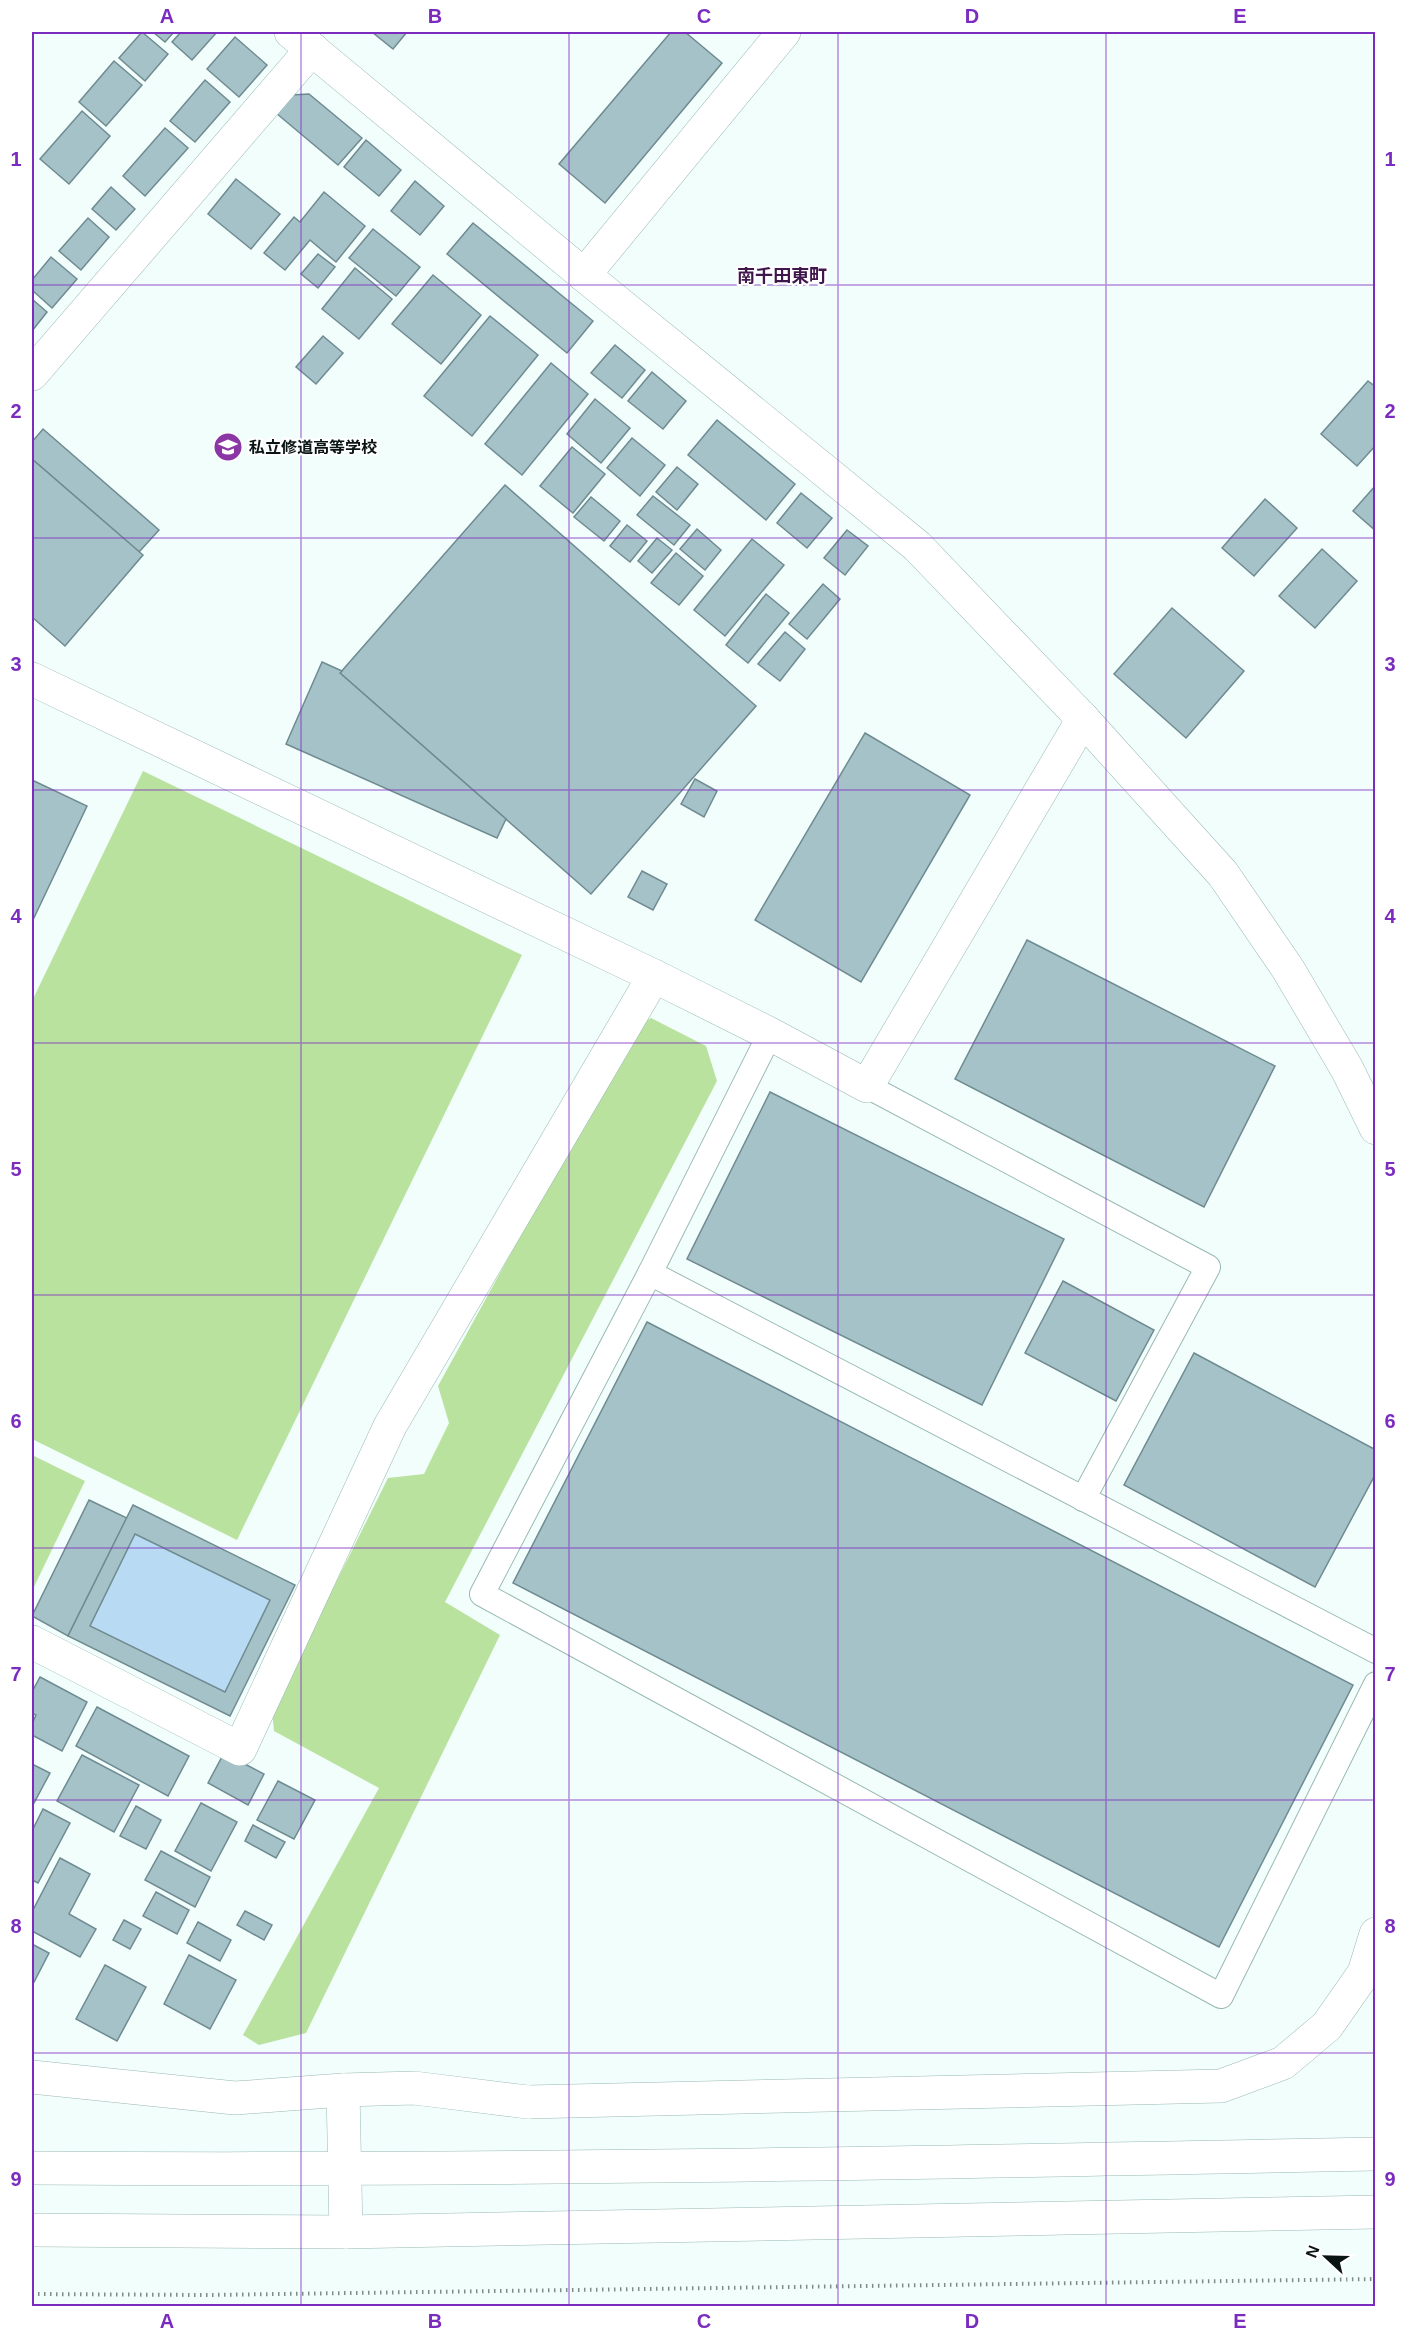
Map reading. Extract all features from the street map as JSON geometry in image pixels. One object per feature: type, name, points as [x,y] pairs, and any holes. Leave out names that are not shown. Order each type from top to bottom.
[{"type":"street","points":[[584,275],[784,32]]},
{"type":"street","points":[[32,375],[302,40],[584,275],[917,546],[1083,719],[1223,874],[1288,969],[1347,1069],[1376,1128]]},
{"type":"street","points":[[32,680],[654,976],[867,1086],[1083,719]]},
{"type":"street","points":[[32,1642],[240,1749],[390,1426],[654,976]]},
{"type":"street","points":[[32,2077],[235,2098],[343,2090],[414,2088],[528,2102],[1221,2086],[1283,2063],[1327,2026],[1364,1973],[1376,1934]]},
{"type":"street","points":[[343,2090],[346,2232]]},
{"type":"street","points":[[32,2168],[276,2170],[959,2163],[1376,2154]]},
{"type":"street","points":[[32,2230],[346,2232],[1376,2212]]},
{"type":"lane","points":[[770,1034],[650,1273],[482,1594],[1221,1996],[1376,1684]]},
{"type":"lane","points":[[867,1086],[1208,1267],[1083,1499]]},
{"type":"lane","points":[[650,1273],[1376,1652]]},
{"type":"path","points":[[32,2294],[205,2295],[1376,2279]]},
{"type":"green space","points":[[143,771],[522,955],[237,1540],[32,1439],[32,1001]]},
{"type":"green space","points":[[651,1018],[706,1046],[717,1081],[445,1602],[500,1635],[306,2033],[259,2045],[243,2035],[379,1788],[274,1731],[272,1711],[388,1478],[424,1474],[449,1423],[438,1386],[635,1027]]},
{"type":"green space","points":[[32,1455],[85,1481],[32,1591]]},
{"type":"water","points":[[135,1534],[270,1600],[225,1692],[90,1626]]},
{"type":"building","points":[[142,32],[168,54],[145,81],[119,58]]},
{"type":"building","points":[[153,32],[174,32],[165,42]]},
{"type":"building","points":[[181,32],[217,32],[192,60],[172,42]]},
{"type":"building","points":[[372,32],[407,32],[393,49]]},
{"type":"building","points":[[671,32],[685,32],[722,63],[605,203],[559,164]]},
{"type":"building","points":[[235,37],[267,65],[239,97],[207,69]]},
{"type":"building","points":[[114,61],[142,85],[106,126],[79,102]]},
{"type":"building","points":[[205,80],[230,102],[195,142],[170,121]]},
{"type":"building","points":[[309,94],[362,138],[338,165],[276,113],[291,95]]},
{"type":"building","points":[[82,111],[110,136],[69,184],[40,159]]},
{"type":"building","points":[[165,128],[188,148],[145,196],[123,176]]},
{"type":"building","points":[[366,140],[401,170],[379,196],[344,167]]},
{"type":"building","points":[[236,179],[280,214],[251,249],[208,214]]},
{"type":"building","points":[[415,181],[444,206],[420,235],[391,211]]},
{"type":"building","points":[[111,187],[135,209],[116,230],[92,209]]},
{"type":"building","points":[[324,192],[365,226],[336,262],[310,240],[285,270],[264,253],[294,217],[300,222]]},
{"type":"building","points":[[88,218],[109,237],[81,270],[59,251]]},
{"type":"building","points":[[473,223],[593,321],[567,353],[447,254]]},
{"type":"building","points":[[373,229],[420,267],[396,296],[349,258]]},
{"type":"building","points":[[318,254],[335,267],[318,288],[301,274]]},
{"type":"building","points":[[51,257],[77,279],[52,308],[32,290],[32,280]]},
{"type":"building","points":[[355,268],[392,299],[359,339],[322,309]]},
{"type":"building","points":[[433,275],[481,315],[441,364],[392,324]]},
{"type":"building","points":[[32,299],[47,312],[32,331]]},
{"type":"building","points":[[490,316],[538,355],[472,436],[424,396]]},
{"type":"building","points":[[323,336],[343,353],[316,384],[296,367]]},
{"type":"building","points":[[615,345],[645,370],[622,398],[591,373]]},
{"type":"building","points":[[551,363],[588,394],[522,475],[485,444]]},
{"type":"building","points":[[652,372],[686,401],[663,429],[628,401]]},
{"type":"building","points":[[1368,381],[1376,387],[1376,445],[1357,466],[1321,434]]},
{"type":"building","points":[[595,399],[630,428],[601,463],[567,434]]},
{"type":"building","points":[[717,420],[795,484],[766,520],[688,455]]},
{"type":"building","points":[[43,429],[159,530],[139,552],[32,459],[32,442]]},
{"type":"building","points":[[632,438],[665,465],[640,496],[607,468]]},
{"type":"building","points":[[572,447],[605,474],[573,513],[540,486]]},
{"type":"building","points":[[32,459],[143,555],[65,646],[32,617]]},
{"type":"building","points":[[677,467],[698,484],[677,510],[656,492]]},
{"type":"building","points":[[505,485],[756,706],[591,894],[340,673]]},
{"type":"building","points":[[1376,485],[1376,531],[1353,511]]},
{"type":"building","points":[[801,493],[832,518],[807,548],[777,523]]},
{"type":"building","points":[[653,496],[690,525],[674,545],[637,515]]},
{"type":"building","points":[[591,497],[620,521],[604,541],[574,517]]},
{"type":"building","points":[[1265,499],[1297,528],[1254,576],[1222,548]]},
{"type":"building","points":[[627,525],[647,541],[630,562],[610,546]]},
{"type":"building","points":[[697,529],[721,550],[705,570],[680,549]]},
{"type":"building","points":[[847,530],[868,546],[845,575],[824,558]]},
{"type":"building","points":[[657,538],[672,550],[652,573],[638,561]]},
{"type":"building","points":[[752,539],[784,565],[725,636],[694,610]]},
{"type":"building","points":[[1322,549],[1357,581],[1315,628],[1279,596]]},
{"type":"building","points":[[676,553],[703,576],[679,605],[651,583]]},
{"type":"building","points":[[823,584],[840,599],[807,639],[789,624]]},
{"type":"building","points":[[766,594],[789,613],[748,663],[726,645]]},
{"type":"building","points":[[1172,608],[1244,671],[1186,738],[1114,674]]},
{"type":"building","points":[[785,632],[805,649],[780,681],[758,664]]},
{"type":"building","points":[[322,662],[342,671],[340,673],[506,819],[497,838],[286,744]]},
{"type":"building","points":[[865,733],[970,795],[861,982],[755,920]]},
{"type":"building","points":[[695,779],[717,791],[704,817],[681,804]]},
{"type":"building","points":[[32,780],[87,806],[32,922]]},
{"type":"building","points":[[642,871],[667,884],[653,910],[628,897]]},
{"type":"building","points":[[1027,940],[1275,1066],[1204,1207],[955,1079]]},
{"type":"building","points":[[770,1092],[1064,1239],[982,1405],[687,1259]]},
{"type":"building","points":[[1063,1281],[1154,1330],[1116,1401],[1025,1353]]},
{"type":"building","points":[[647,1322],[1353,1685],[1219,1947],[513,1583]]},
{"type":"building","points":[[1194,1353],[1376,1450],[1376,1473],[1315,1587],[1124,1485]]},
{"type":"building","points":[[89,1500],[127,1518],[68,1636],[32,1616]]},
{"type":"building","points":[[133,1505],[295,1585],[230,1716],[68,1636]],"holes":[[[135,1534],[270,1600],[225,1692],[90,1626]]]},
{"type":"building","points":[[40,1677],[87,1702],[62,1751],[32,1735],[32,1724],[36,1715],[32,1713],[32,1692]]},
{"type":"building","points":[[97,1707],[189,1756],[168,1796],[76,1746]]},
{"type":"building","points":[[224,1753],[264,1774],[248,1805],[208,1783]]},
{"type":"building","points":[[82,1755],[139,1785],[114,1832],[57,1801]]},
{"type":"building","points":[[32,1764],[50,1773],[34,1803],[32,1802]]},
{"type":"building","points":[[278,1781],[315,1800],[294,1839],[257,1820]]},
{"type":"building","points":[[201,1803],[237,1822],[211,1871],[175,1851]]},
{"type":"building","points":[[136,1806],[161,1820],[146,1849],[120,1836]]},
{"type":"building","points":[[43,1809],[70,1823],[38,1883],[32,1880],[32,1831]]},
{"type":"building","points":[[253,1825],[285,1842],[276,1858],[245,1841]]},
{"type":"building","points":[[161,1851],[210,1877],[195,1907],[145,1880]]},
{"type":"building","points":[[60,1858],[90,1874],[69,1914],[96,1929],[80,1957],[32,1931],[32,1912]]},
{"type":"building","points":[[156,1892],[189,1910],[177,1934],[143,1916]]},
{"type":"building","points":[[245,1911],[272,1925],[264,1940],[237,1925]]},
{"type":"building","points":[[124,1920],[141,1929],[130,1949],[113,1940]]},
{"type":"building","points":[[198,1922],[231,1940],[220,1961],[187,1943]]},
{"type":"building","points":[[32,1944],[49,1953],[32,1986]]},
{"type":"building","points":[[189,1955],[236,1980],[210,2029],[164,2004]]},
{"type":"building","points":[[105,1965],[146,1987],[117,2041],[76,2019]]},
{"type":"place","name":"私立修道高等学校","points":[[228,447]]},
{"type":"district","name":"南千田東町","points":[[782,276]]}]
